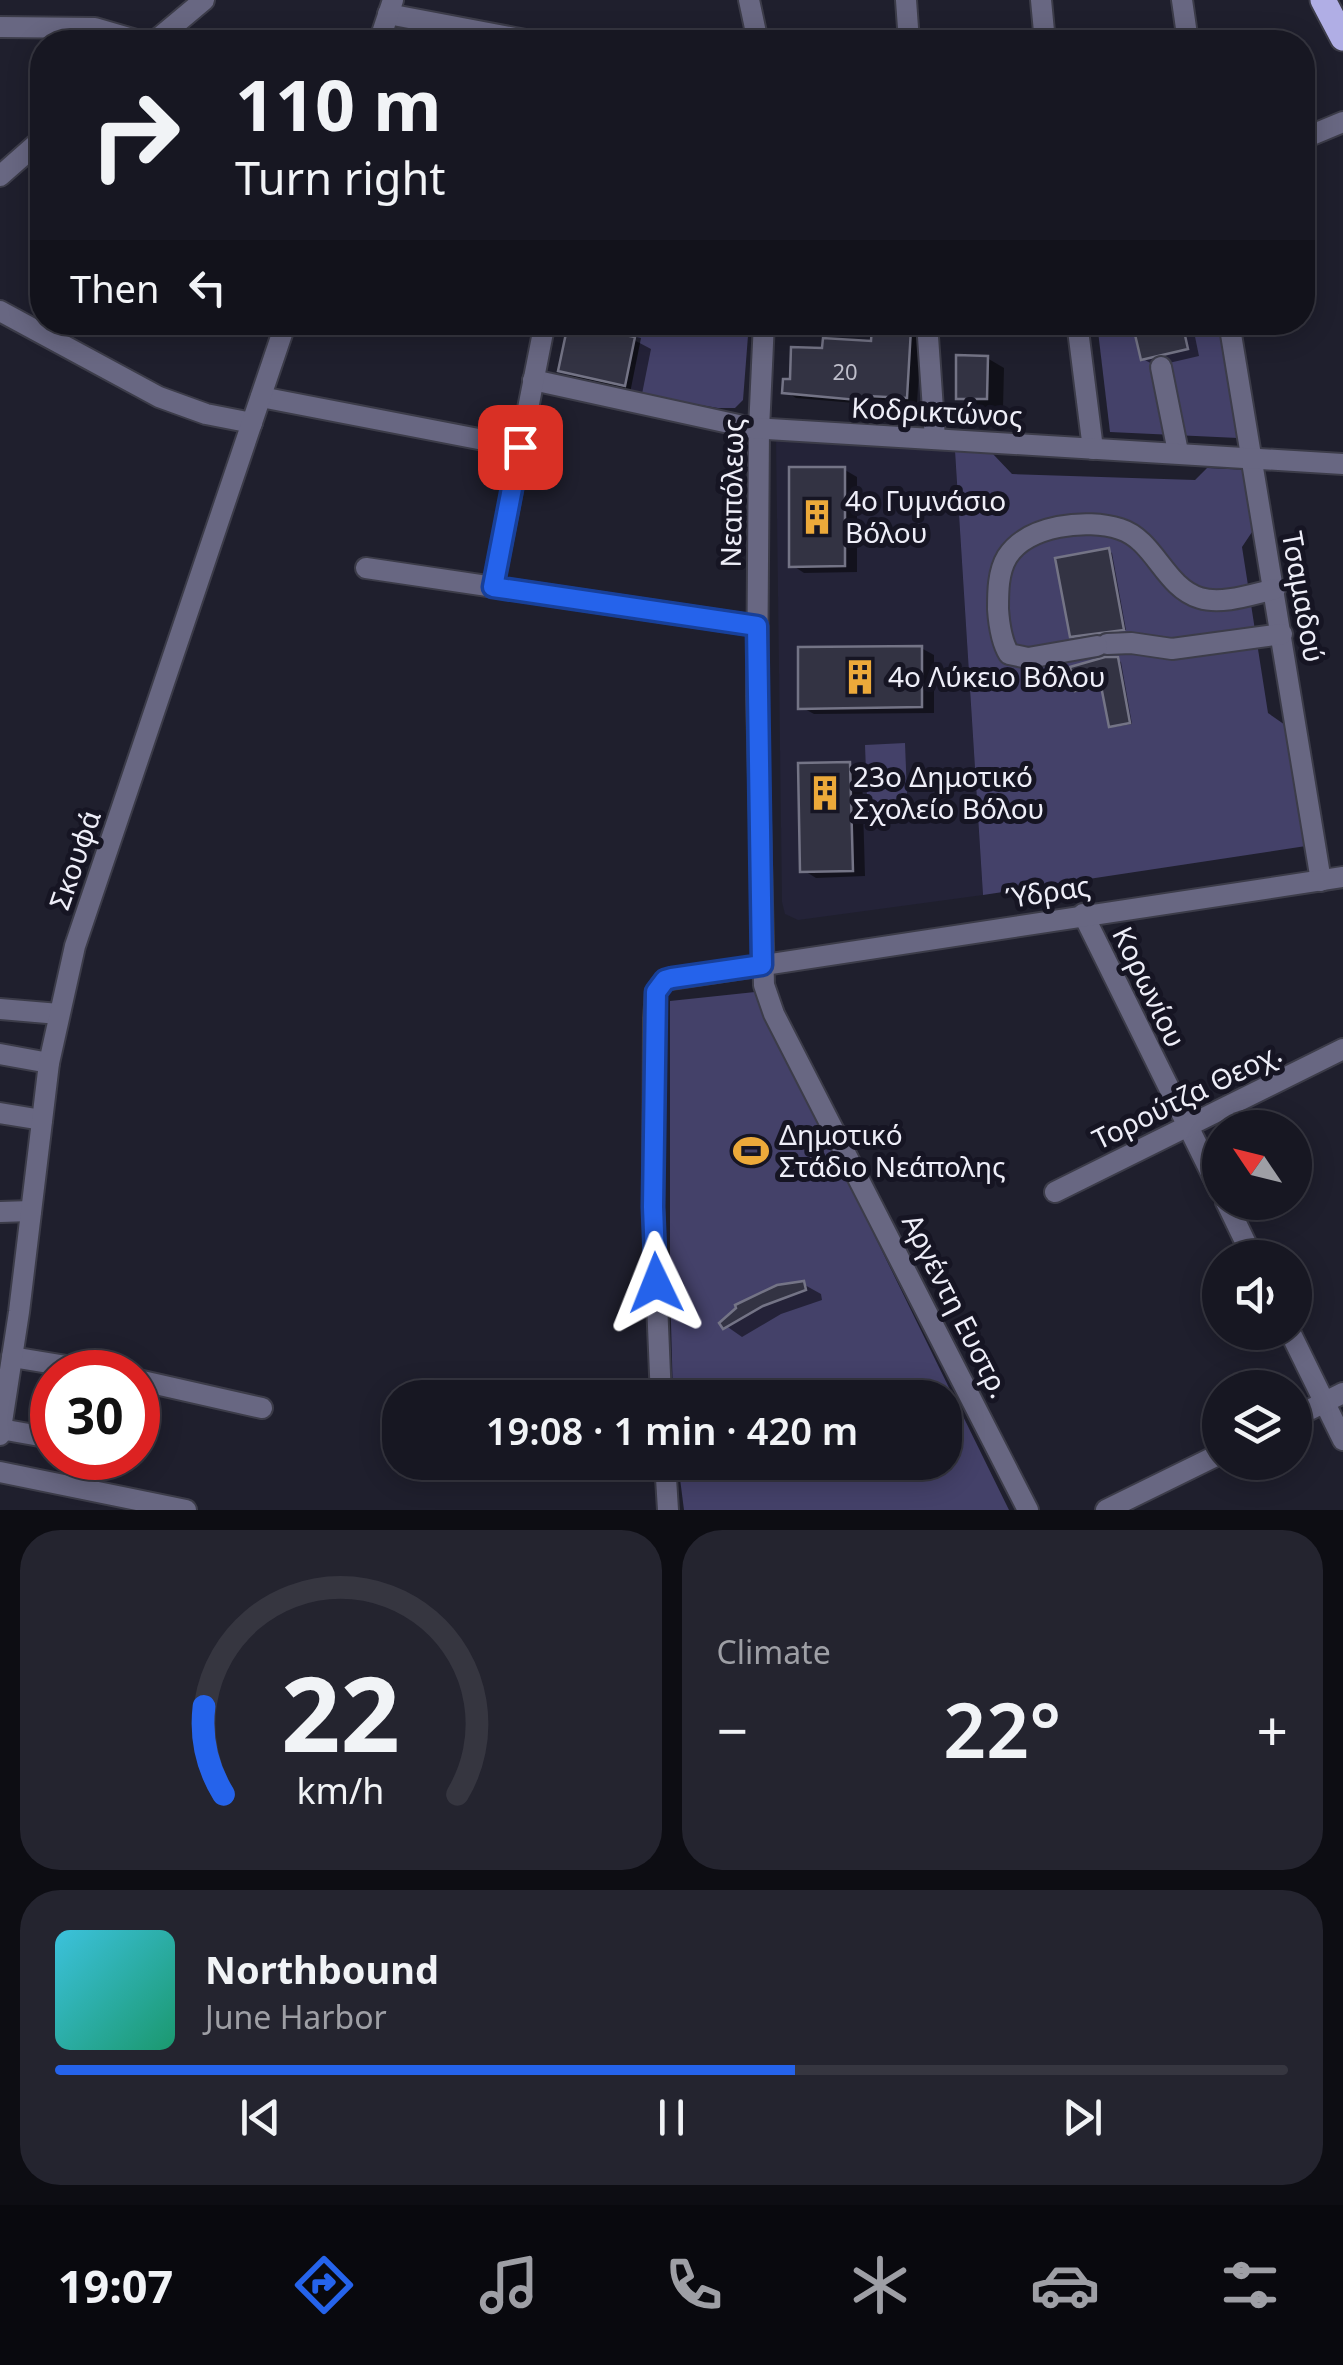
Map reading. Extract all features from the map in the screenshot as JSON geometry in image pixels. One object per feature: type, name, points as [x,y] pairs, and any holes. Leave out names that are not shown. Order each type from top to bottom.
[{"type":"main road","points":[[1324,0],[1343,38]]},
{"type":"street","points":[[168,30],[204,0]]},
{"type":"street","points":[[749,0],[755,30]]},
{"type":"street","points":[[906,0],[908,30]]},
{"type":"street","points":[[1040,0],[1044,30]]},
{"type":"street","points":[[1182,0],[1186,30]]},
{"type":"street","points":[[391,7],[486,30]]},
{"type":"street","points":[[0,27],[103,30]]},
{"type":"street","points":[[1315,134],[1343,122]]},
{"type":"street","points":[[0,176],[30,150]]},
{"type":"street","points":[[0,311],[30,327]]},
{"type":"street","points":[[45,335],[160,397],[206,414],[252,423]]},
{"type":"street","name":"Σκουφά","points":[[1,1432],[12,1357],[10,1309],[31,1210],[58,1014],[75,946],[282,335]]},
{"type":"street","points":[[493,587],[542,335]]},
{"type":"street","name":"Νεαπόλεως","points":[[762,965],[757,626],[763,335]]},
{"type":"street","points":[[928,335],[935,439]]},
{"type":"street","points":[[1079,335],[1093,449]]},
{"type":"street","name":"Τσαμαδού","points":[[1231,335],[1321,880]]},
{"type":"street","points":[[1161,367],[1178,452]]},
{"type":"street","name":"Κοδρικτώνος","points":[[533,380],[759,429],[1343,464]]},
{"type":"street","points":[[261,396],[520,447]]},
{"type":"street","points":[[1275,589],[1218,600],[1197,598],[1161,567],[1136,536],[1114,527],[1072,525],[1052,529],[1013,549],[1001,570],[998,596],[1002,638],[1008,654],[1028,658],[1102,645],[1130,643],[1172,649],[1282,634]]},
{"type":"street","points":[[366,568],[757,626]]},
{"type":"street","name":"Ύδρας","points":[[660,1380],[653,1207],[656,992],[665,980],[1343,877]]},
{"type":"street","name":"Κορωνίου","points":[[1083,914],[1202,1154]]},
{"type":"street","name":"Αργέντη Ευστρ.","points":[[762,965],[774,1014],[1028,1510]]},
{"type":"street","points":[[0,1009],[58,1014]]},
{"type":"street","name":"Τορούτζα Θεοχ.","points":[[1055,1192],[1343,1049]]},
{"type":"street","points":[[0,1054],[50,1063]]},
{"type":"street","points":[[0,1113],[42,1120]]},
{"type":"street","points":[[0,1212],[31,1210]]},
{"type":"street","points":[[1302,1350],[1334,1398],[1343,1440]]},
{"type":"street","points":[[12,1357],[30,1360]]},
{"type":"street","points":[[160,1385],[262,1408]]},
{"type":"street","points":[[1,1432],[30,1435]]},
{"type":"street","points":[[1106,1510],[1202,1463]]},
{"type":"street","points":[[0,1472],[186,1510]]},
{"type":"street","points":[[666,1480],[668,1510]]},
{"type":"shaded area","points":[[627,335],[748,335],[743,400],[735,408],[718,408],[630,393],[641,338]]},
{"type":"shaded area","points":[[1098,335],[1223,335],[1238,438],[1110,432]]},
{"type":"shaded area","points":[[776,439],[955,451],[983,895],[798,920],[785,914]]},
{"type":"shaded area","points":[[955,451],[993,454],[1012,474],[1195,480],[1207,468],[1250,470],[1258,523],[1242,547],[1268,713],[1288,727],[1306,846],[983,895]]},
{"type":"shaded area","points":[[905,743],[908,821],[868,823],[865,745]]},
{"type":"shaded area","name":"Δημοτικό Στάδιο Νεάπολης","points":[[755,992],[945,1380],[673,1380],[670,1001]]},
{"type":"shaded area","name":"Δημοτικό Στάδιο Νεάπολης","points":[[962,1414],[1009,1510],[684,1510],[680,1480],[962,1480]]},
{"type":"building","points":[[566,335],[635,337],[625,386],[558,371]]},
{"type":"building","points":[[871,335],[911,335],[907,398],[868,396],[868,401],[782,393],[783,379],[790,379],[791,347],[822,348],[823,338],[871,341]]},
{"type":"building","points":[[1135,335],[1185,335],[1188,349],[1141,360]]},
{"type":"building","points":[[956,355],[988,356],[987,399],[956,399]]},
{"type":"building","name":"4ο Γυμνάσιο Βόλου","points":[[789,467],[845,467],[845,566],[789,567]]},
{"type":"building","points":[[1109,548],[1124,630],[1070,637],[1055,558]]},
{"type":"building","name":"4ο Λύκειο Βόλου","points":[[922,646],[922,707],[798,709],[798,647]]},
{"type":"building","points":[[1118,657],[1130,723],[1109,727],[1101,686],[1075,691],[1070,667]]},
{"type":"building","name":"23ο Δημοτικό Σχολείο Βόλου","points":[[850,762],[853,871],[800,872],[798,763]]},
{"type":"building","points":[[804,1281],[806,1290],[763,1306],[723,1329],[719,1323],[735,1305],[777,1285]]},
{"type":"place","name":"4ο Γυμνάσιο Βόλου","points":[[817,517]]},
{"type":"place","name":"4ο Λύκειο Βόλου","points":[[860,677]]},
{"type":"place","name":"23ο Δημοτικό Σχολείο Βόλου","points":[[825,793]]},
{"type":"place","name":"Δημοτικό Στάδιο Νεάπολης","points":[[751,1151]]},
{"type":"route","points":[[520,447],[493,587],[757,626],[762,965],[672,978],[665,980],[656,992],[656,1283]]}]
